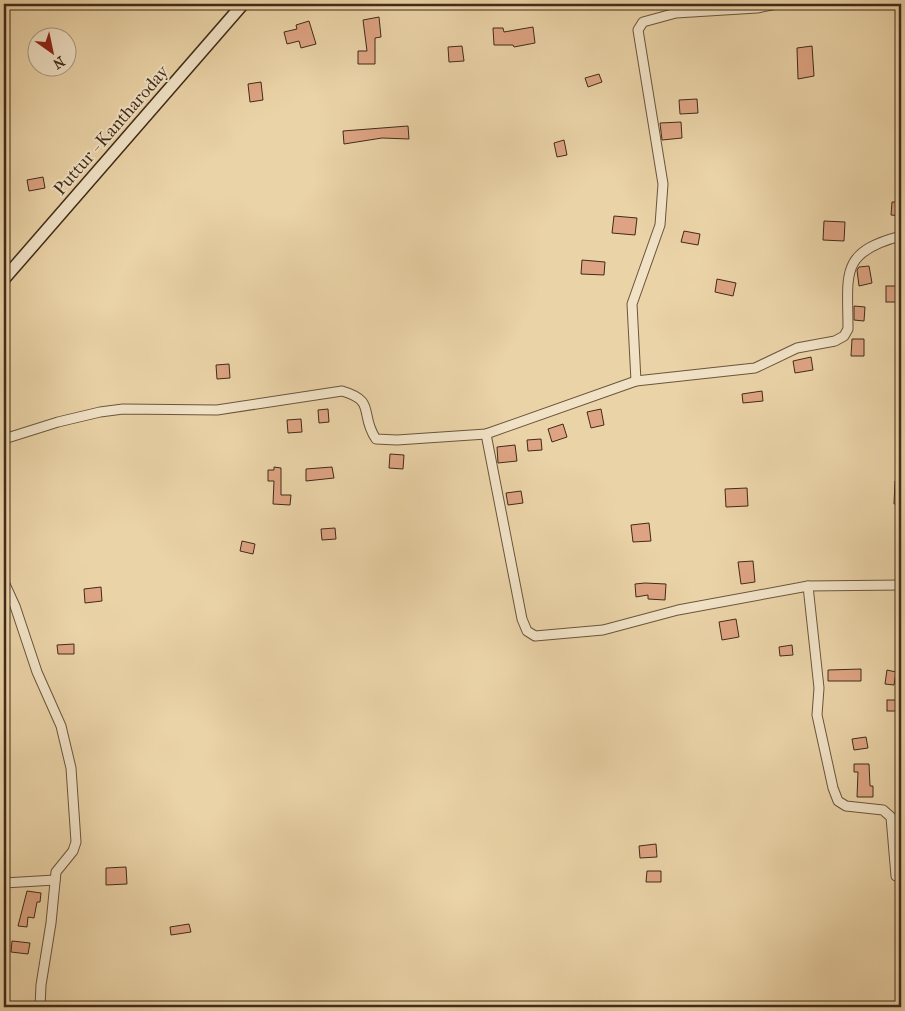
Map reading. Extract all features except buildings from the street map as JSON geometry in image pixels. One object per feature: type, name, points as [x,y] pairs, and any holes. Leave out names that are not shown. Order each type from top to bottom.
[{"type":"main road","name":"Puttur - Kantharoday","points":[[4,280],[244,4]]},
{"type":"street","points":[[636,381],[632,304],[660,225],[663,184],[638,30],[643,22],[676,8],[757,8],[777,4]]},
{"type":"street","points":[[4,439],[58,422],[100,412],[123,409],[217,410],[342,391],[358,396],[364,403],[370,429],[376,438],[397,440],[486,434],[636,381],[756,368],[797,348],[835,341],[844,336],[848,329],[848,273],[857,256],[887,240],[901,236]]},
{"type":"street","points":[[486,434],[522,619],[526,631],[535,636],[603,630],[678,610],[808,586],[901,585]]},
{"type":"street","points":[[4,582],[15,606],[37,672],[61,726],[71,768],[76,842],[73,851],[56,872],[52,923],[41,985],[40,1007]]},
{"type":"street","points":[[808,586],[819,688],[817,715],[834,788],[838,801],[846,806],[883,810],[891,817],[896,876]]},
{"type":"street","points":[[4,883],[55,880]]}]
